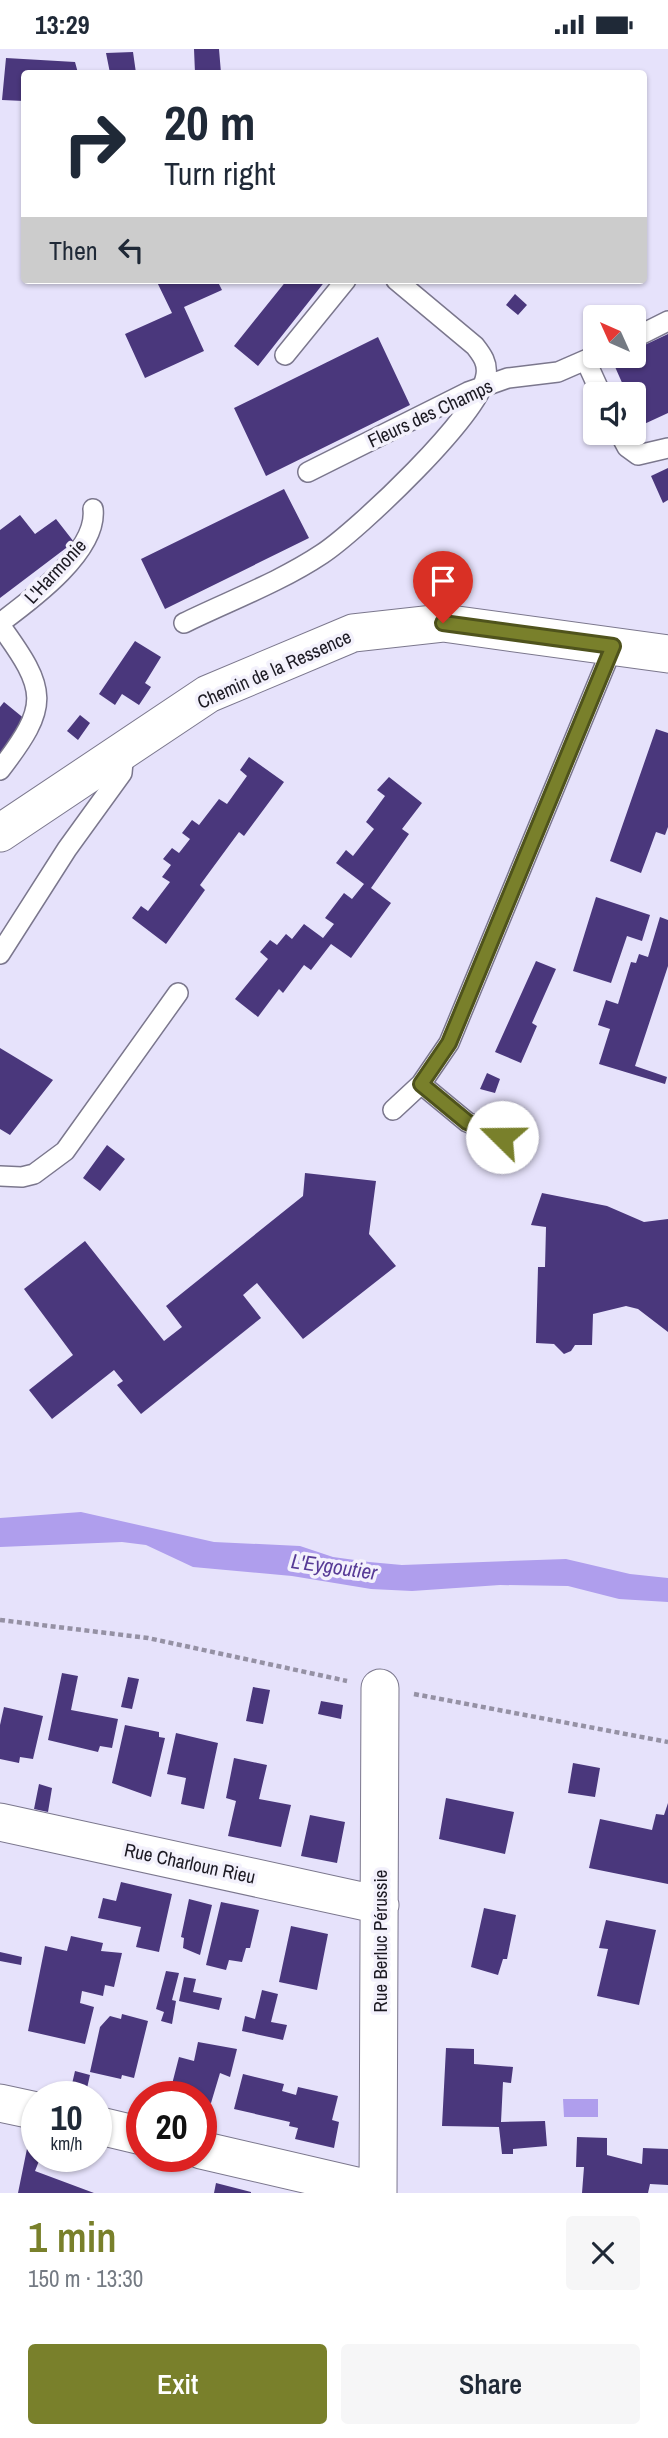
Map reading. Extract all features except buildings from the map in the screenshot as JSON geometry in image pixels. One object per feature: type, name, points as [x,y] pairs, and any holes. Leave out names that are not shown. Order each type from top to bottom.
[{"type":"street","name":"Chemin de la Ressence","points":[[0,833],[208,694],[353,633],[443,623],[668,654]]},
{"type":"street","name":"Rue Berluc Pérussie","points":[[378,2192],[380,1688]]},
{"type":"street","name":"Rue Charloun Rieu","points":[[0,1822],[380,1905]]},
{"type":"street","points":[[0,2103],[21,2108]]},
{"type":"street","points":[[217,2154],[378,2192]]},
{"type":"lane","points":[[285,355],[343,284]]},
{"type":"lane","points":[[184,623],[310,561],[336,544],[436,450],[467,414],[483,386],[486,366],[475,346],[401,284]]},
{"type":"lane","points":[[646,332],[668,321]]},
{"type":"lane","name":"Fleurs des Champs","points":[[308,472],[483,386],[508,378],[558,372],[583,361]]},
{"type":"lane","points":[[626,445],[638,455],[668,448]]},
{"type":"lane","name":"L'Harmonie","points":[[0,624],[39,594],[78,550],[94,524],[93,509]]},
{"type":"lane","points":[[0,624],[23,656],[35,681],[38,700],[35,718],[26,736],[0,770]]},
{"type":"lane","points":[[393,1110],[421,1084],[449,1043],[613,646]]},
{"type":"lane","points":[[0,954],[68,849],[122,773],[124,751]]},
{"type":"lane","points":[[0,1176],[22,1177],[34,1174],[65,1151],[178,993]]},
{"type":"lane","points":[[421,1084],[467,1122],[502,1137]]},
{"type":"path","points":[[0,1620],[148,1638],[380,1688],[668,1741]]},
{"type":"water","name":"L'Eygoutier","points":[[81,1512],[214,1542],[300,1546],[333,1557],[369,1562],[402,1565],[566,1559],[630,1574],[668,1578],[668,1602],[619,1599],[568,1586],[500,1585],[412,1591],[371,1589],[292,1576],[193,1567],[146,1545],[122,1542],[0,1547],[0,1518]]},
{"type":"water","points":[[563,2099],[598,2099],[598,2117],[564,2117]]},
{"type":"route","points":[[443,623],[613,646],[449,1043],[421,1084],[467,1122],[480,1130],[502,1137]]}]
